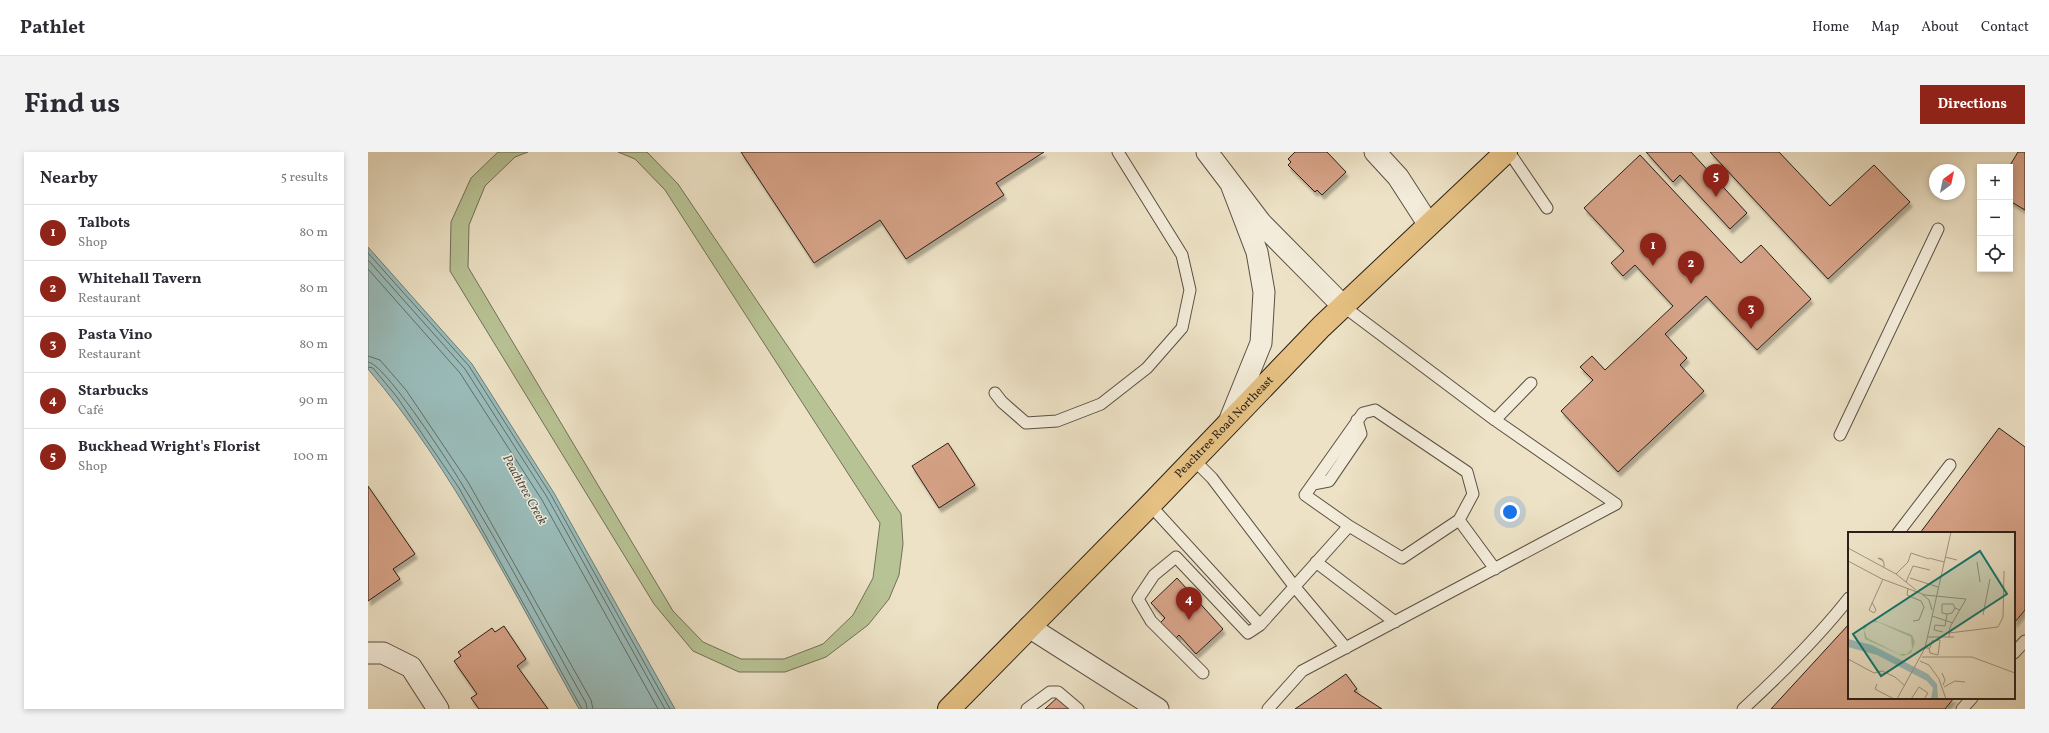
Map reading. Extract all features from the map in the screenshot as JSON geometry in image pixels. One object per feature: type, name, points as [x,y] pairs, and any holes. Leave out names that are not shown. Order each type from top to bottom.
[{"type":"highway","name":"Peachtree Road Northeast","points":[[949,709],[1343,306],[1508,152]]},
{"type":"street","points":[[1375,152],[1398,177],[1429,225]]},
{"type":"street","points":[[1208,153],[1261,222],[1343,306]]},
{"type":"street","points":[[1229,423],[1261,343],[1264,292],[1257,252],[1231,184]]},
{"type":"street","points":[[1029,627],[1152,708]]},
{"type":"street","points":[[368,653],[383,653],[411,667],[438,709]]},
{"type":"lane","points":[[995,393],[1002,402],[1026,423],[1057,421],[1101,404],[1147,368],[1182,328],[1190,290],[1182,255],[1118,152]]},
{"type":"lane","points":[[1508,152],[1547,208]]},
{"type":"lane","points":[[1840,435],[1938,229]]},
{"type":"lane","points":[[1268,709],[1302,671],[1616,504],[1495,420],[1343,306]]},
{"type":"lane","points":[[1495,420],[1530,383]]},
{"type":"lane","points":[[1375,410],[1467,472],[1473,494],[1459,520],[1402,558],[1349,526],[1305,496],[1357,420],[1363,413],[1375,410]]},
{"type":"lane","points":[[1194,460],[1212,478],[1294,586],[1346,648]]},
{"type":"lane","points":[[1899,532],[1950,465]]},
{"type":"lane","points":[[1150,504],[1192,552],[1260,625]]},
{"type":"lane","points":[[1459,520],[1495,569]]},
{"type":"lane","points":[[1203,673],[1151,621],[1138,599],[1154,575],[1176,558],[1248,633],[1260,625],[1349,526]]},
{"type":"lane","points":[[1316,562],[1395,622]]},
{"type":"lane","points":[[1743,709],[1786,669],[1834,618],[1848,599]]},
{"type":"lane","points":[[2015,652],[2025,642]]},
{"type":"lane","points":[[1027,709],[1050,692],[1058,692],[1078,709]]},
{"type":"lane","points":[[1962,709],[1971,699]]},
{"type":"green space","points":[[498,152],[528,152],[515,157],[485,186],[469,225],[468,267],[673,611],[703,642],[741,659],[784,659],[823,644],[853,615],[873,578],[880,523],[665,190],[635,159],[618,152],[647,152],[678,184],[901,514],[903,544],[899,575],[889,599],[868,625],[826,657],[785,672],[739,672],[693,651],[654,604],[450,271],[451,222],[471,178]]},
{"type":"water","name":"Peachtree Creek","points":[[368,247],[472,364],[554,493],[675,709],[579,709],[481,534],[455,491],[399,408],[368,369]]},
{"type":"building","points":[[741,152],[1044,152],[996,183],[1004,195],[906,259],[880,220],[814,263]]},
{"type":"building","points":[[1295,152],[1327,152],[1346,172],[1322,195],[1317,190],[1315,192],[1288,165],[1291,162],[1288,159]]},
{"type":"building","points":[[1646,152],[1691,152],[1747,213],[1730,229],[1680,175],[1673,182]]},
{"type":"building","points":[[1710,152],[1779,152],[1830,206],[1874,165],[1910,202],[1828,279]]},
{"type":"building","points":[[2018,152],[2025,152],[2025,210],[2013,203],[2013,164],[2011,164]]},
{"type":"building","points":[[1640,155],[1741,263],[1761,245],[1811,299],[1757,350],[1706,296],[1665,334],[1687,358],[1680,365],[1704,391],[1618,472],[1561,411],[1593,380],[1580,367],[1592,356],[1605,370],[1673,306],[1635,265],[1623,276],[1611,263],[1624,251],[1584,208]]},
{"type":"building","points":[[1999,428],[2025,447],[2025,610],[2015,622],[2015,532],[1921,532]]},
{"type":"building","points":[[948,443],[975,485],[939,508],[912,466]]},
{"type":"building","points":[[368,486],[415,554],[393,569],[400,579],[368,601]]},
{"type":"building","points":[[1177,578],[1223,629],[1196,654],[1179,635],[1175,639],[1160,623],[1165,618],[1151,603]]},
{"type":"building","points":[[1848,625],[1848,699],[1953,699],[1945,709],[1771,709]]},
{"type":"building","points":[[504,626],[526,659],[517,666],[548,709],[479,709],[471,698],[477,694],[454,661],[461,656],[458,652],[492,628],[495,632]]},
{"type":"building","points":[[1346,674],[1357,689],[1354,691],[1382,709],[1295,709]]},
{"type":"building","points":[[1061,694],[1074,709],[1045,709]]},
{"type":"place","name":"Buckhead Wright's Florist","points":[[1716,197]]},
{"type":"place","name":"Talbots","points":[[1653,266]]},
{"type":"place","name":"Whitehall Tavern","points":[[1691,284]]},
{"type":"place","name":"Pasta Vino","points":[[1751,329]]},
{"type":"place","name":"Starbucks","points":[[1189,620]]}]
